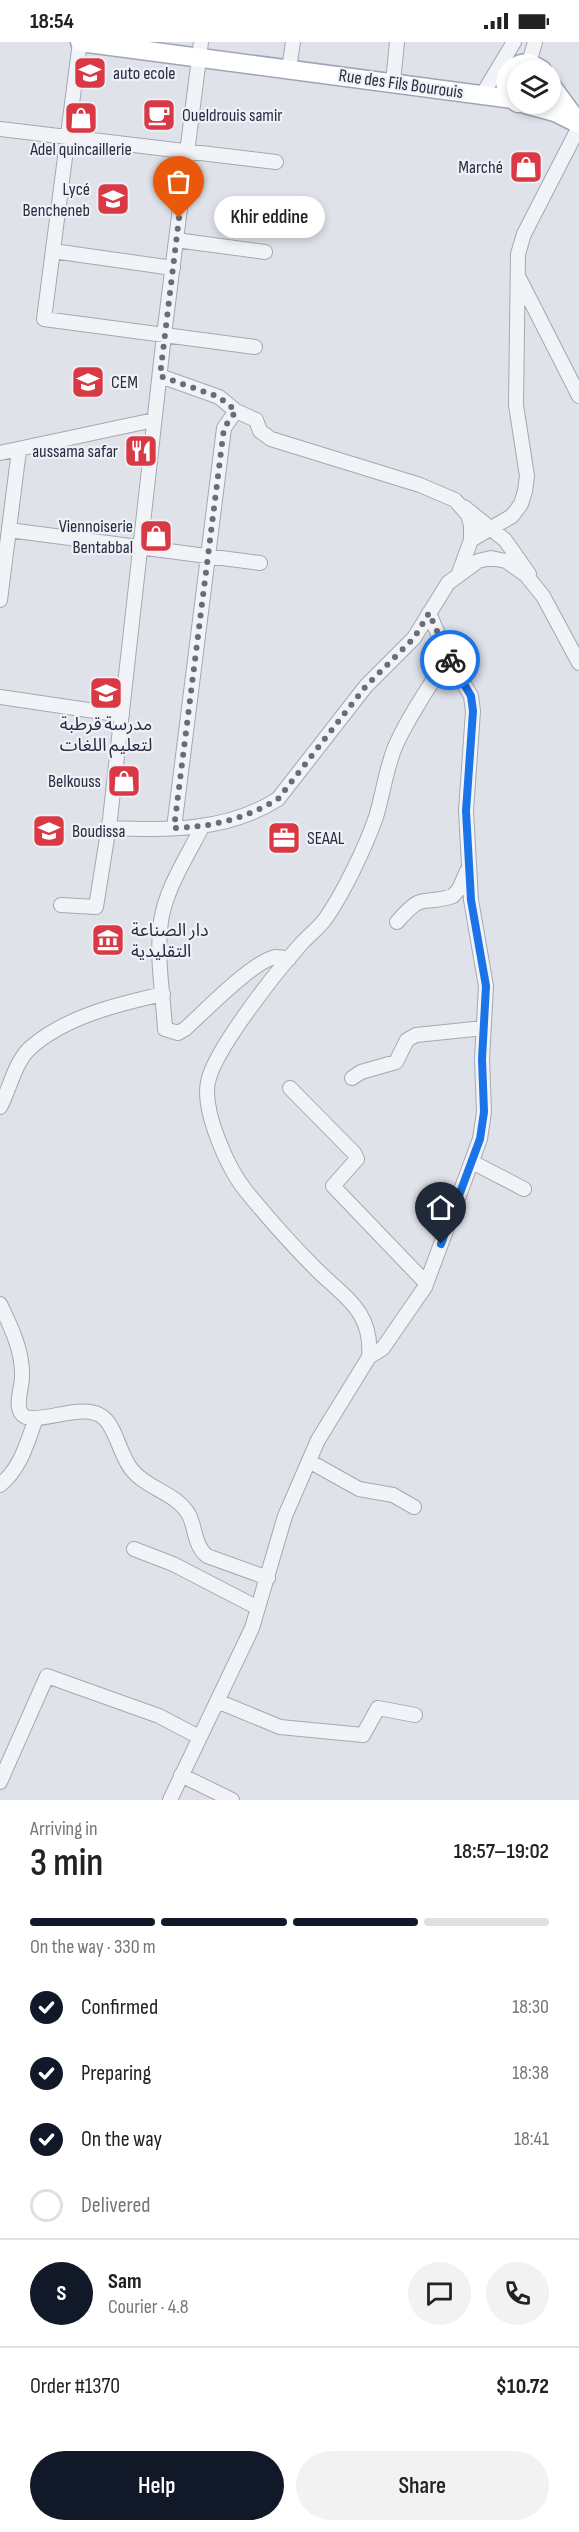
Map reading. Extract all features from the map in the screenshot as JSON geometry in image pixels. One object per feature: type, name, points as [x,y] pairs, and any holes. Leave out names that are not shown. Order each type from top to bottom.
[{"type":"main road","name":"Rue des Fils Bourouis","points":[[80,42],[200,50],[289,69],[507,100]]},
{"type":"main road","points":[[507,75],[505,88],[507,90]]},
{"type":"main road","points":[[561,100],[579,125]]},
{"type":"main road","points":[[559,114],[579,125]]},
{"type":"street","points":[[80,42],[44,319],[255,347]]},
{"type":"street","points":[[289,69],[293,42]]},
{"type":"street","points":[[393,82],[397,42]]},
{"type":"street","points":[[483,95],[514,42]]},
{"type":"street","points":[[525,42],[533,60]]},
{"type":"street","points":[[535,42],[536,60]]},
{"type":"street","points":[[61,905],[96,907],[109,828],[139,546],[200,50]]},
{"type":"street","points":[[471,540],[479,533],[492,529],[512,516],[521,504],[527,476],[516,405],[518,254],[524,234],[579,125]]},
{"type":"street","points":[[0,129],[276,162]]},
{"type":"street","points":[[176,240],[265,252]]},
{"type":"street","points":[[52,251],[172,268]]},
{"type":"street","points":[[519,278],[579,396]]},
{"type":"street","points":[[160,376],[219,397],[236,411],[256,420],[260,432],[271,439],[420,485],[455,500],[505,540],[543,596],[579,663]]},
{"type":"street","points":[[174,828],[224,428],[236,411]]},
{"type":"street","points":[[0,453],[154,420]]},
{"type":"street","points":[[0,600],[19,450]]},
{"type":"street","points":[[455,500],[468,515],[471,540],[458,575]]},
{"type":"street","points":[[9,530],[260,563]]},
{"type":"street","points":[[109,828],[202,827],[259,811],[278,799],[366,686],[414,638],[448,583],[478,561],[491,558],[506,561],[526,575],[543,596]]},
{"type":"street","points":[[170,1800],[258,1608],[285,1516],[318,1440],[369,1357],[383,1348],[426,1283],[480,1139],[484,1112],[486,986],[471,900],[466,811],[473,711],[471,696],[448,657],[429,613]]},
{"type":"street","points":[[369,1357],[370,1342],[357,1308],[343,1291],[316,1269],[245,1190],[227,1162],[207,1096],[207,1083],[219,1053],[289,959],[324,920],[340,894],[375,818],[395,747],[408,720],[448,657]]},
{"type":"street","points":[[0,697],[122,716]]},
{"type":"street","points":[[202,827],[168,897],[161,921],[159,948],[165,1029],[178,1033],[234,984],[265,961],[275,957],[289,959]]},
{"type":"street","points":[[398,922],[414,904],[424,898],[453,896],[459,890],[468,867]]},
{"type":"street","points":[[0,1107],[11,1078],[28,1050],[64,1026],[124,1003],[163,994]]},
{"type":"street","points":[[352,1078],[361,1072],[396,1062],[407,1040],[416,1035],[484,1028]]},
{"type":"street","points":[[290,1088],[354,1152],[357,1159],[333,1186],[426,1283]]},
{"type":"street","points":[[472,1162],[524,1189]]},
{"type":"street","points":[[0,1304],[21,1358],[19,1401],[21,1413],[27,1418],[36,1418],[81,1410],[92,1412],[105,1419],[131,1470],[180,1504],[189,1515],[199,1549],[207,1556],[268,1578]]},
{"type":"street","points":[[0,1485],[11,1476],[22,1458],[36,1418]]},
{"type":"street","points":[[309,1461],[359,1489],[393,1495],[414,1507]]},
{"type":"street","points":[[134,1549],[173,1564],[258,1608]]},
{"type":"street","points":[[0,1782],[47,1676],[159,1716],[199,1737]]},
{"type":"street","points":[[217,1701],[280,1727],[333,1733],[363,1735],[378,1708],[415,1715]]},
{"type":"street","points":[[182,1775],[232,1800]]},
{"type":"way so far","points":[[179,218],[160,376],[219,397],[236,411],[224,428],[174,828],[202,827],[228,822],[259,811],[278,799],[366,686],[414,638],[429,613],[450,660]]},
{"type":"place","name":"auto ecole","points":[[90,73]]},
{"type":"place","name":"Oueldrouis samir","points":[[159,115]]},
{"type":"place","name":"Adel quincaillerie","points":[[81,118]]},
{"type":"place","name":"Marché","points":[[526,167]]},
{"type":"place","name":"Lycé Bencheneb","points":[[113,199]]},
{"type":"place","name":"Khir eddine","points":[[179,218]]},
{"type":"place","name":"CEM","points":[[88,382]]},
{"type":"place","name":"aussama safar","points":[[141,451]]},
{"type":"place","name":"Viennoiserie Bentabbal","points":[[156,536]]},
{"type":"place","name":"مدرسة قرطبة لتعليم اللغات","points":[[106,693]]},
{"type":"place","name":"Belkouss","points":[[124,781]]},
{"type":"place","name":"Boudissa","points":[[49,831]]},
{"type":"place","name":"SEAAL","points":[[284,838]]},
{"type":"place","name":"دار الصناعة التقليدية","points":[[108,940]]},
{"type":"route","points":[[441,1244],[480,1139],[484,1112],[482,1059],[486,986],[471,900],[468,867],[466,811],[473,711],[471,696],[450,660]]}]
